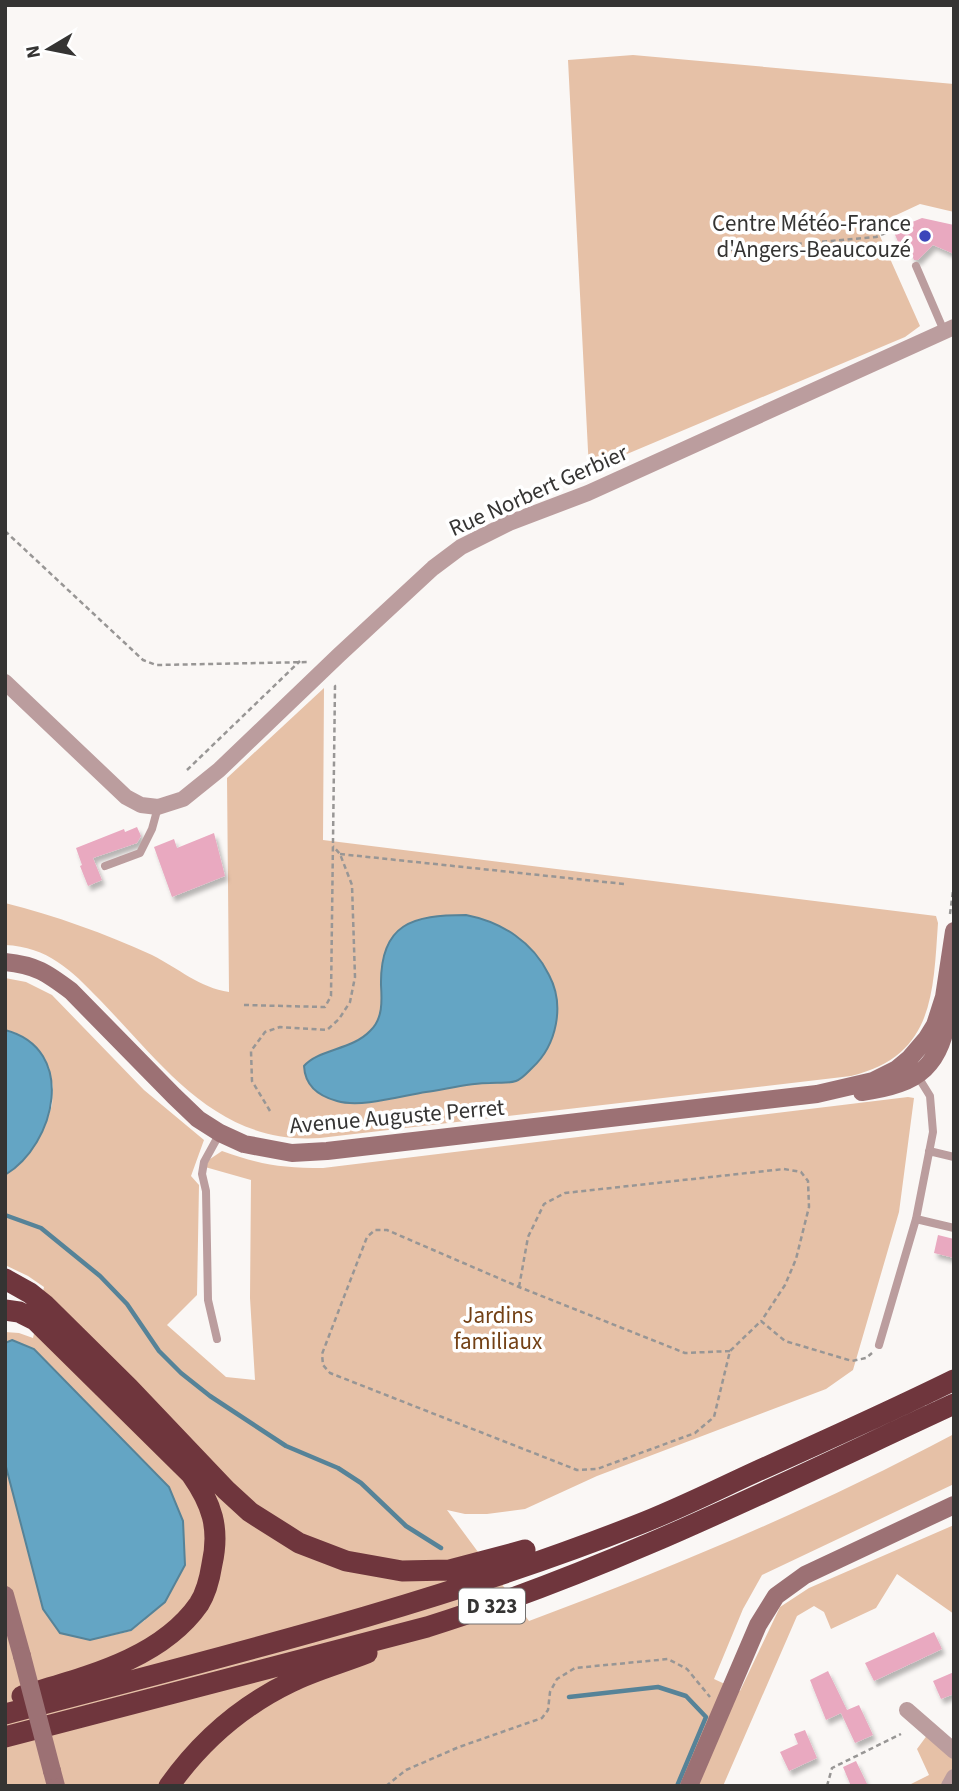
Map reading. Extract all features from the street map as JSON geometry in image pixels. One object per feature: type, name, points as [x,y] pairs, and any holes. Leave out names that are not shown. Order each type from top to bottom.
[{"type":"highway","points":[[5,1279],[30,1293],[45,1306],[250,1512],[274,1529],[313,1550],[382,1569],[427,1571],[450,1570],[492,1561],[550,1543],[592,1541]]},
{"type":"highway","points":[[5,1310],[19,1312],[35,1320],[191,1474],[209,1504],[217,1539],[209,1578],[200,1602],[184,1623],[130,1660],[5,1701]]},
{"type":"highway","name":"D 323","points":[[5,1714],[328,1628],[592,1541],[651,1519],[896,1409],[954,1380]]},
{"type":"highway","name":"D 323","points":[[5,1737],[427,1627],[491,1607],[645,1547],[954,1404]]},
{"type":"highway","points":[[169,1786],[192,1756],[220,1727],[265,1696],[292,1681],[381,1648],[427,1627]]},
{"type":"street","name":"Rue Norbert Gerbier","points":[[158,807],[184,799],[217,772],[339,654],[433,568],[461,547],[509,523],[588,493],[949,329]]},
{"type":"street","points":[[5,682],[126,797],[141,805],[158,807]]},
{"type":"street","points":[[909,1059],[927,1038],[940,1011],[951,928]]},
{"type":"street","name":"Avenue Auguste Perret","points":[[5,962],[29,964],[71,990],[198,1119],[244,1144],[292,1153],[817,1094],[873,1081],[897,1069],[909,1059]]},
{"type":"street","points":[[918,1076],[932,1059],[942,1040],[954,971]]},
{"type":"street","name":"Avenue Auguste Perret","points":[[817,1094],[841,1096],[881,1090],[901,1085],[918,1076]]},
{"type":"street","points":[[690,1786],[758,1625],[776,1596],[805,1575],[954,1505]]},
{"type":"street","points":[[5,1595],[54,1778]]},
{"type":"street","points":[[907,1710],[954,1751]]},
{"type":"street","points":[[949,1786],[954,1777]]},
{"type":"lane","points":[[916,266],[949,329]]},
{"type":"lane","points":[[105,866],[140,853],[152,829],[158,807]]},
{"type":"lane","points":[[879,1345],[916,1219],[933,1132],[931,1100],[909,1059]]},
{"type":"lane","points":[[217,1339],[208,1300],[206,1192],[202,1174],[204,1163],[220,1133]]},
{"type":"lane","points":[[929,1152],[954,1157]]},
{"type":"lane","points":[[916,1219],[954,1228]]},
{"type":"path","points":[[729,250],[876,237],[893,230]]},
{"type":"path","points":[[187,770],[300,661]]},
{"type":"path","points":[[270,1111],[252,1081],[251,1051],[265,1032],[280,1027],[327,1030],[339,1020],[350,1002],[355,976],[352,885],[340,854],[333,846]]},
{"type":"path","points":[[340,854],[624,884]]},
{"type":"path","points":[[951,928],[954,883]]},
{"type":"path","points":[[519,1287],[528,1237],[544,1204],[565,1193],[784,1169],[802,1172],[808,1181],[809,1208],[796,1259],[785,1285],[761,1321],[730,1351],[714,1417],[695,1433],[597,1469],[577,1470],[330,1373],[323,1365],[321,1354],[367,1237],[375,1230],[387,1230],[519,1287],[685,1353],[730,1351]]},
{"type":"path","points":[[761,1321],[785,1341],[852,1361],[866,1358],[879,1345]]},
{"type":"path","points":[[386,1786],[406,1770],[459,1747],[542,1718],[548,1710],[552,1685],[562,1674],[575,1668],[668,1659],[687,1669],[713,1701]]},
{"type":"path","points":[[827,1786],[832,1768],[901,1734]]},
{"type":"green space","points":[[633,55],[954,84],[954,212],[920,204],[875,225],[920,326],[905,337],[589,470],[568,60]]},
{"type":"green space","points":[[324,688],[323,840],[936,916],[938,923],[930,997],[924,1019],[914,1038],[899,1054],[878,1067],[851,1076],[320,1138],[284,1137],[251,1129],[222,1115],[170,1074],[79,979],[58,962],[34,950],[5,945],[5,903],[116,939],[152,955],[199,982],[229,992],[227,778]]},
{"type":"green space","name":"Jardins familiaux","points":[[5,978],[26,982],[52,995],[144,1090],[204,1140],[191,1176],[199,1185],[197,1295],[167,1325],[226,1377],[255,1380],[250,1298],[251,1180],[205,1167],[210,1159],[222,1151],[272,1165],[323,1168],[914,1098],[899,1212],[853,1370],[826,1389],[597,1476],[525,1509],[487,1514],[465,1514],[447,1510],[529,1621],[744,1535],[954,1434],[954,1484],[762,1575],[743,1609],[714,1679],[740,1691],[780,1607],[809,1588],[954,1525],[954,1614],[897,1574],[876,1608],[831,1629],[824,1612],[814,1606],[797,1616],[723,1786],[5,1786],[5,1463],[43,1609],[90,1640],[131,1631],[145,1620],[12,1340],[5,1343],[5,1332],[33,1338],[44,1287],[5,1265],[5,1175],[45,1126],[52,1105],[53,1087],[49,1067],[16,1033],[5,1030]]},
{"type":"green space","points":[[928,1734],[952,1758],[952,1769],[944,1786],[907,1786],[929,1775],[917,1749]]},
{"type":"water","points":[[466,915],[492,923],[515,935],[534,953],[549,975],[557,999],[556,1024],[541,1059],[513,1082],[466,1085],[369,1102],[337,1101],[314,1089],[307,1079],[304,1066],[318,1056],[363,1037],[377,1021],[381,1003],[382,964],[386,948],[393,936],[416,921],[430,917]]},
{"type":"water","points":[[5,1030],[28,1040],[43,1056],[51,1076],[52,1098],[47,1121],[37,1142],[23,1161],[5,1175]]},
{"type":"water","points":[[12,1340],[34,1349],[169,1487],[183,1521],[185,1565],[165,1602],[131,1630],[90,1640],[60,1633],[43,1609],[5,1463],[5,1343]]},
{"type":"building","name":"Centre Météo-France d'Angers-Beaucouzé","points":[[922,218],[954,225],[954,254],[933,245],[918,260],[914,260],[906,241],[899,244],[893,230]]},
{"type":"building","points":[[137,827],[141,836],[137,843],[93,858],[102,880],[88,886],[76,848],[124,829],[125,832]]},
{"type":"building","points":[[214,833],[225,876],[172,897],[154,847],[174,839],[177,848]]},
{"type":"building","points":[[938,1235],[954,1239],[954,1258],[934,1253]]},
{"type":"building","points":[[934,1632],[942,1649],[874,1681],[865,1663]]},
{"type":"building","points":[[828,1671],[847,1710],[859,1705],[873,1735],[855,1743],[841,1713],[826,1720],[810,1680]]},
{"type":"building","points":[[954,1672],[954,1694],[941,1699],[933,1681]]},
{"type":"building","points":[[805,1730],[817,1758],[789,1771],[780,1752],[798,1744],[794,1734]]},
{"type":"building","points":[[856,1761],[868,1786],[851,1786],[843,1767]]},
{"type":"waterway","points":[[5,1215],[41,1228],[100,1276],[127,1304],[159,1351],[210,1396],[286,1446],[338,1468],[361,1483],[406,1526],[441,1548]]},
{"type":"waterway","points":[[569,1697],[658,1687],[686,1696],[706,1717],[677,1786]]},
{"type":"place","name":"Centre Météo-France d'Angers-Beaucouzé","points":[[925,236]]}]
